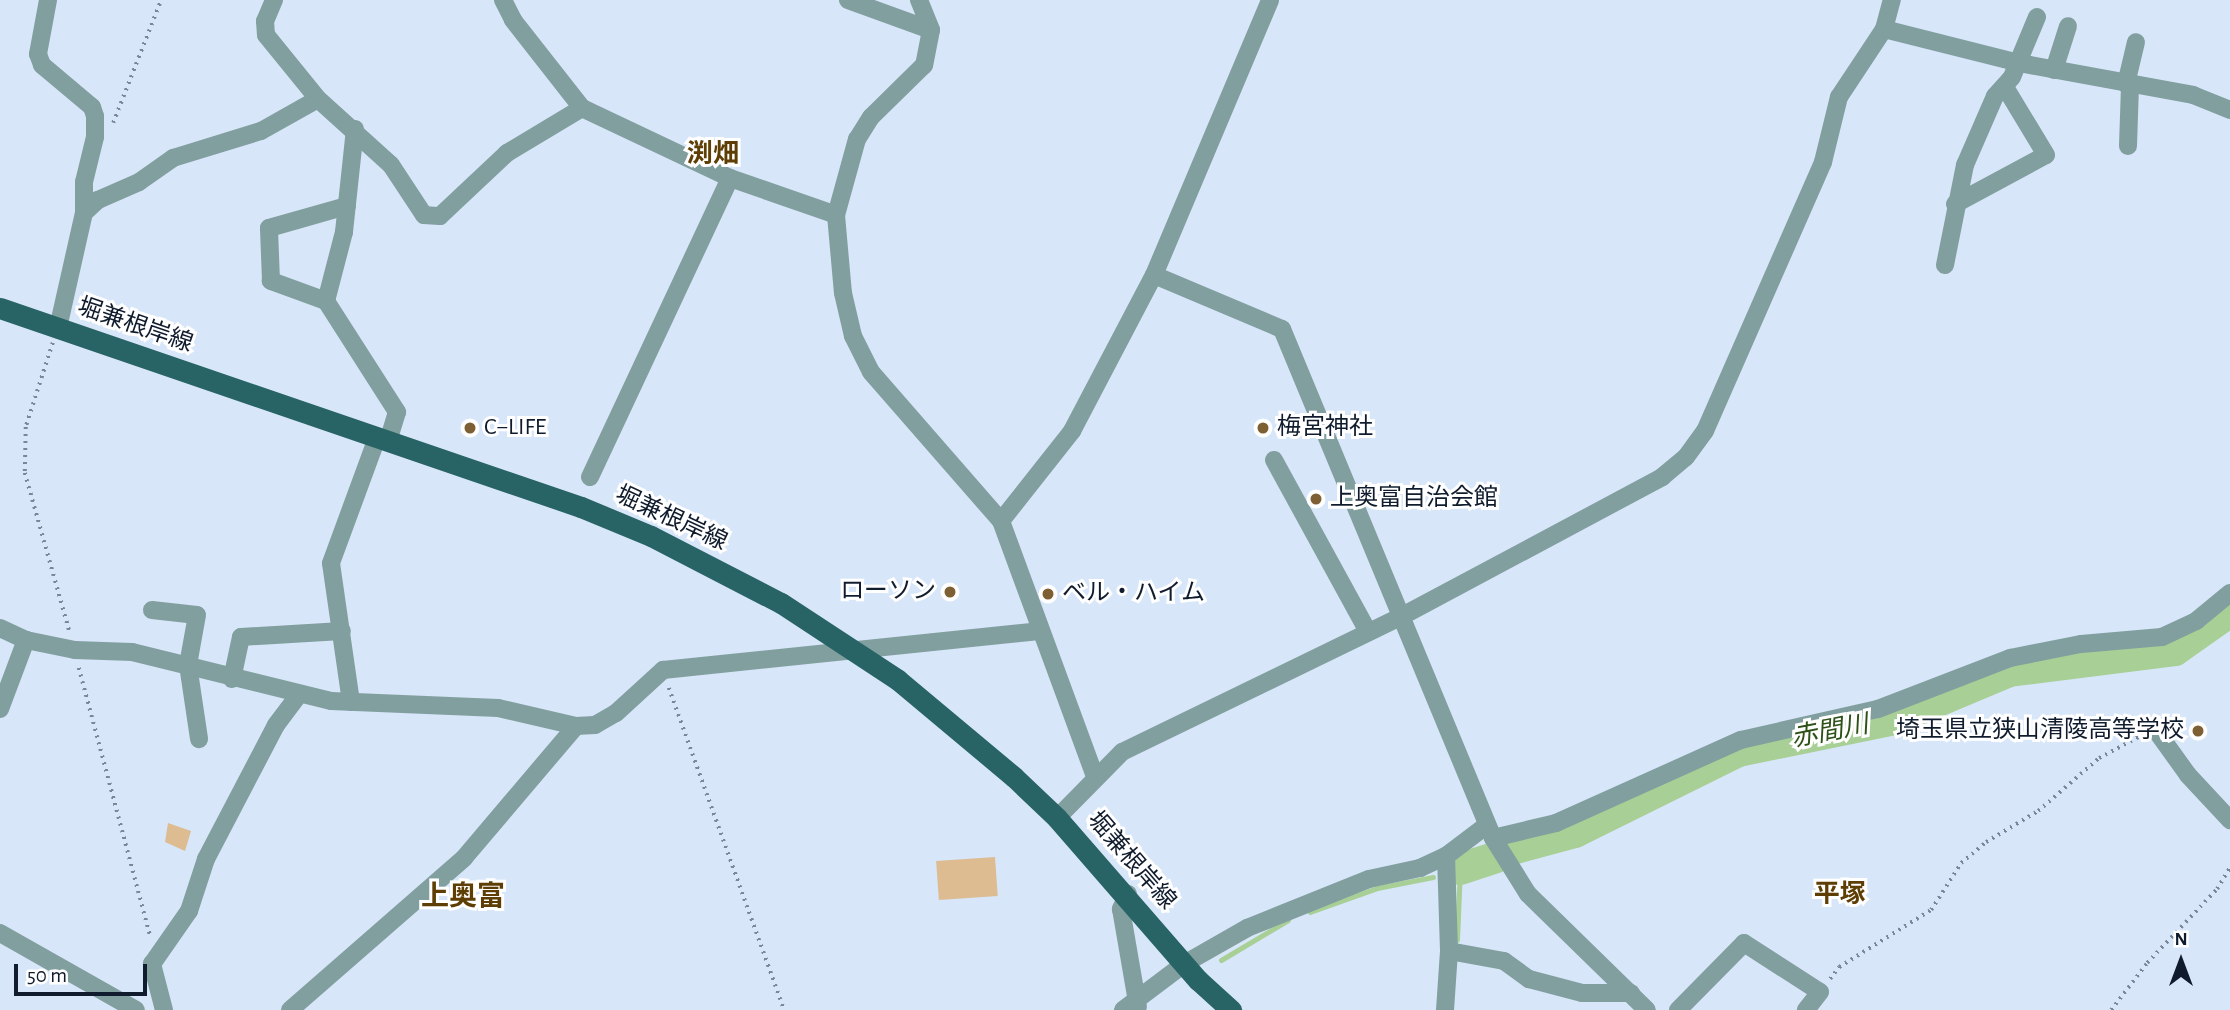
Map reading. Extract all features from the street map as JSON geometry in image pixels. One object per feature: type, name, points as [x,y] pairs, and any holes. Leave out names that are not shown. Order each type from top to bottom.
[{"type":"main road","name":"堀兼根岸線","points":[[0,308],[580,507],[651,536],[771,597],[860,653],[959,727],[1057,818],[1128,894],[1191,972],[1225,1008]]},
{"type":"street","points":[[48,0],[38,54],[42,65],[92,107],[96,137],[83,182],[84,213],[49,325]]},
{"type":"street","points":[[274,0],[265,21],[267,36],[318,99],[355,129],[391,165],[424,215],[440,216],[507,153],[582,108]]},
{"type":"street","points":[[503,0],[513,20],[582,108],[730,178],[836,215]]},
{"type":"street","points":[[848,0],[931,30]]},
{"type":"street","points":[[919,0],[931,30],[924,65],[871,117],[857,139],[836,215],[843,293],[853,336],[871,372],[1001,522],[1039,631],[1096,776]]},
{"type":"street","points":[[1001,522],[1072,431],[1154,275],[1270,0]]},
{"type":"street","points":[[1057,818],[1122,752],[1404,615],[1662,477],[1686,457],[1705,431],[1823,162],[1839,97],[1884,29],[1892,0]]},
{"type":"street","points":[[1945,265],[1955,204],[1982,124],[2019,63],[2037,17]]},
{"type":"street","points":[[2054,70],[2068,26]]},
{"type":"street","points":[[1884,29],[2019,63],[2193,94],[2230,110]]},
{"type":"street","points":[[2128,146],[2128,84],[2136,42]]},
{"type":"street","points":[[1955,204],[2046,155],[2004,87]]},
{"type":"street","points":[[84,213],[98,200],[139,182],[173,158],[261,131],[318,99]]},
{"type":"street","points":[[326,300],[347,206],[355,129]]},
{"type":"street","points":[[590,477],[730,178]]},
{"type":"street","points":[[347,206],[269,228],[271,281],[326,300],[397,412],[331,563],[351,702]]},
{"type":"street","points":[[1154,275],[1282,329],[1404,615],[1490,832],[1528,894],[1647,1010]]},
{"type":"street","points":[[1274,460],[1368,632]]},
{"type":"street","points":[[1128,894],[1121,909],[1134,1007],[1191,972],[1247,929],[1317,898],[1446,856],[1490,832],[1556,823],[1741,740],[1878,709],[2010,658],[2081,644],[2162,637],[2196,621],[2230,593]]},
{"type":"street","points":[[152,610],[197,615],[188,666],[199,739]]},
{"type":"street","points":[[0,628],[26,640],[75,650],[132,652],[299,695],[351,702],[498,708],[576,726],[595,725],[616,713],[663,670],[860,653],[1039,631]]},
{"type":"street","points":[[232,679],[241,637],[342,631]]},
{"type":"street","points":[[0,709],[26,640]]},
{"type":"street","points":[[164,1010],[152,964],[188,911],[206,859],[276,725],[299,695]]},
{"type":"street","points":[[290,1010],[464,858],[576,726]]},
{"type":"street","points":[[2155,729],[2188,775],[2230,820]]},
{"type":"street","points":[[1445,1010],[1456,951],[1446,856]]},
{"type":"street","points":[[0,933],[136,1010]]},
{"type":"street","points":[[1678,1010],[1744,943],[1820,992],[1806,1010]]},
{"type":"street","points":[[1456,951],[1504,961],[1529,979],[1582,993],[1631,993]]},
{"type":"path","points":[[109,131],[161,0]]},
{"type":"path","points":[[663,670],[784,1010]]},
{"type":"path","points":[[1820,992],[1839,967],[1931,910],[1961,863],[1986,842],[2038,811],[2099,758],[2155,729]]},
{"type":"path","points":[[2111,1010],[2147,963],[2217,888],[2230,867]]},
{"type":"shaded area","points":[[168,823],[191,831],[185,851],[165,842]]},
{"type":"shaded area","points":[[995,857],[998,896],[939,900],[936,861]]},
{"type":"waterway","name":"赤間川","points":[[1512,849],[1575,832],[1738,751],[1895,719],[2009,671],[2175,650],[2230,611]]},
{"type":"waterway","name":"赤間川","points":[[1460,869],[1494,858]]},
{"type":"waterway","name":"赤間川","points":[[1457,940],[1460,869]]},
{"type":"waterway","points":[[1310,912],[1377,888],[1433,877]]},
{"type":"waterway","points":[[1221,960],[1288,920]]},
{"type":"place","name":"C−LIFE","points":[[470,428]]},
{"type":"place","name":"梅宮神社","points":[[1263,428]]},
{"type":"place","name":"上奥富自治会館","points":[[1316,499]]},
{"type":"place","name":"ローソン","points":[[950,592]]},
{"type":"place","name":"ベル・ハイム","points":[[1048,594]]},
{"type":"place","name":"埼玉県立狭山清陵高等学校","points":[[2198,731]]},
{"type":"district","name":"渕畑","points":[[713,155]]},
{"type":"district","name":"平塚","points":[[1840,895]]},
{"type":"district","name":"上奥富","points":[[463,897]]}]
